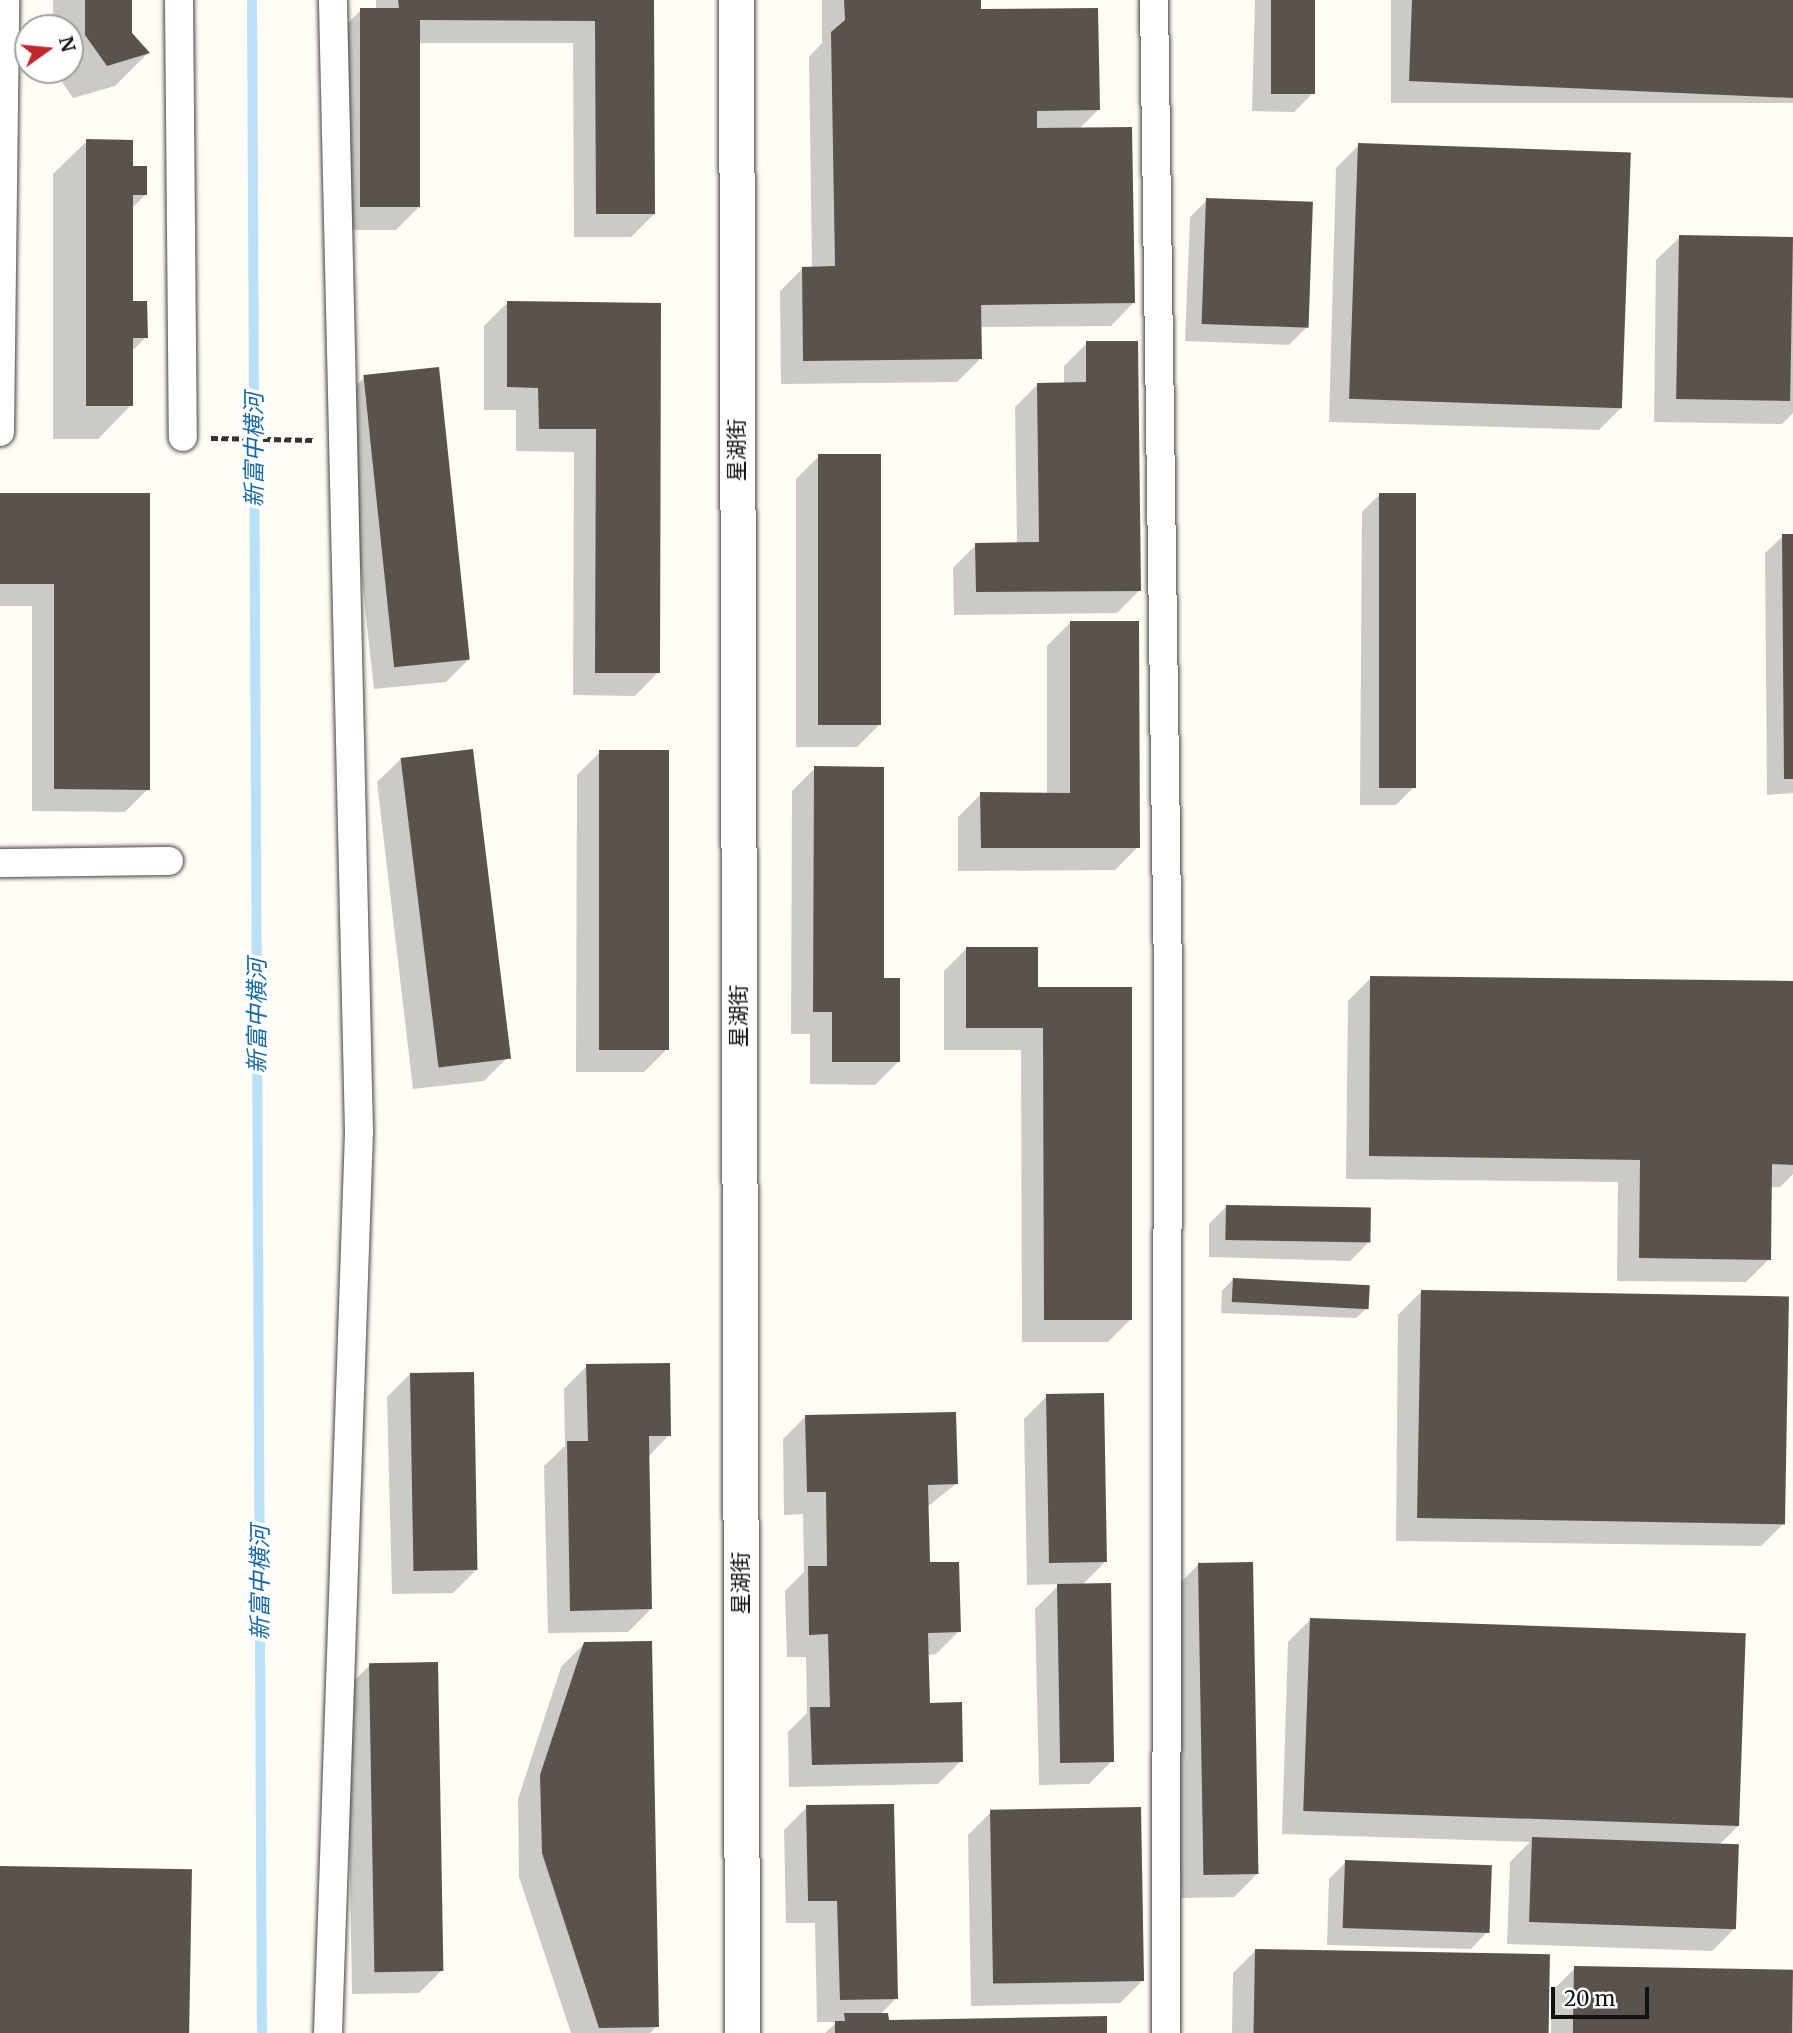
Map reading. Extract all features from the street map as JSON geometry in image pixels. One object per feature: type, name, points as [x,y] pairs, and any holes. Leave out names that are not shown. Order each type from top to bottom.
[{"type":"street","points":[[0,432],[5,0]]},
{"type":"street","points":[[179,0],[183,437]]},
{"type":"street","points":[[328,2033],[359,1132],[333,0]]},
{"type":"street","name":"星湖街","points":[[736,0],[742,2033]]},
{"type":"street","points":[[1154,0],[1168,982],[1166,2033]]},
{"type":"street","points":[[0,863],[169,861]]},
{"type":"path","points":[[227,438],[287,439]]},
{"type":"building","points":[[85,0],[132,0],[132,33],[150,53],[107,66],[85,35]]},
{"type":"building","points":[[398,0],[654,0],[655,214],[596,214],[595,21],[420,20],[420,207],[360,207],[360,8],[399,8]]},
{"type":"building","points":[[844,0],[981,0],[981,9],[1098,8],[1100,110],[1037,111],[1037,128],[1132,127],[1135,303],[981,305],[982,359],[803,361],[802,267],[835,266],[831,32],[845,20]]},
{"type":"building","points":[[1271,0],[1315,0],[1315,94],[1271,94]]},
{"type":"building","points":[[1412,0],[1793,0],[1793,98],[1409,81]]},
{"type":"building","points":[[86,139],[133,140],[133,166],[147,166],[147,195],[133,195],[133,301],[147,301],[148,338],[133,338],[133,406],[86,406]]},
{"type":"building","points":[[1358,143],[1631,153],[1622,408],[1349,399]]},
{"type":"building","points":[[1206,198],[1313,202],[1309,328],[1202,324]]},
{"type":"building","points":[[1679,235],[1793,237],[1790,401],[1676,399]]},
{"type":"building","points":[[507,301],[661,303],[660,673],[595,673],[596,429],[539,429],[538,388],[507,387]]},
{"type":"building","points":[[1086,341],[1138,341],[1141,591],[976,592],[975,543],[1039,542],[1037,383],[1086,382]]},
{"type":"building","points":[[439,367],[470,659],[394,667],[363,375]]},
{"type":"building","points":[[818,454],[881,454],[881,725],[818,725]]},
{"type":"building","points":[[0,493],[150,493],[150,790],[54,789],[54,584],[0,584]]},
{"type":"building","points":[[1379,493],[1416,493],[1416,788],[1379,788]]},
{"type":"building","points":[[1782,534],[1793,534],[1793,779],[1784,779]]},
{"type":"building","points":[[1070,621],[1139,621],[1140,848],[981,848],[980,792],[1070,793]]},
{"type":"building","points":[[473,749],[511,1059],[439,1068],[401,758]]},
{"type":"building","points":[[599,750],[669,750],[669,1050],[599,1050]]},
{"type":"building","points":[[814,766],[884,767],[884,978],[900,978],[900,1062],[832,1062],[832,1012],[813,1012]]},
{"type":"building","points":[[966,947],[1038,947],[1038,987],[1132,987],[1132,1320],[1044,1320],[1043,1028],[966,1028]]},
{"type":"building","points":[[1370,976],[1793,981],[1793,1165],[1772,1164],[1771,1260],[1639,1258],[1640,1160],[1369,1156]]},
{"type":"building","points":[[1226,1205],[1371,1208],[1370,1243],[1225,1240]]},
{"type":"building","points":[[1233,1278],[1370,1285],[1369,1309],[1232,1302]]},
{"type":"building","points":[[1421,1290],[1789,1296],[1785,1524],[1417,1518]]},
{"type":"building","points":[[670,1363],[671,1436],[649,1436],[652,1609],[570,1611],[567,1441],[588,1441],[586,1364]]},
{"type":"building","points":[[474,1372],[477,1570],[413,1571],[410,1373]]},
{"type":"building","points":[[1104,1393],[1107,1562],[1049,1563],[1046,1394]]},
{"type":"building","points":[[956,1412],[958,1484],[928,1485],[930,1562],[959,1562],[961,1632],[928,1633],[930,1703],[962,1702],[963,1762],[812,1765],[810,1707],[830,1707],[828,1634],[809,1635],[808,1566],[827,1566],[826,1492],[807,1492],[805,1415]]},
{"type":"building","points":[[1253,1562],[1258,1874],[1203,1875],[1198,1563]]},
{"type":"building","points":[[1111,1583],[1114,1762],[1060,1763],[1057,1584]]},
{"type":"building","points":[[1310,1618],[1746,1633],[1739,1826],[1303,1811]]},
{"type":"building","points":[[652,1641],[659,2027],[599,2028],[542,1853],[540,1775],[584,1642]]},
{"type":"building","points":[[438,1662],[443,1971],[374,1972],[369,1663]]},
{"type":"building","points":[[894,1804],[898,1999],[840,2000],[837,1901],[808,1901],[806,1805]]},
{"type":"building","points":[[1141,1807],[1144,1981],[993,1984],[990,1810]]},
{"type":"building","points":[[1532,1837],[1739,1844],[1736,1929],[1529,1922]]},
{"type":"building","points":[[1345,1860],[1492,1865],[1490,1933],[1343,1928]]},
{"type":"building","points":[[0,1866],[192,1869],[189,2033],[0,2033]]},
{"type":"building","points":[[1255,1949],[1550,1954],[1549,2033],[1254,2033]]},
{"type":"building","points":[[1574,1966],[1793,1970],[1792,2033],[1573,2033]]},
{"type":"building","points":[[844,2013],[888,2013],[889,2020],[1107,2016],[1107,2033],[835,2033],[835,2021],[845,2021]]},
{"type":"waterway","name":"新富中横河","points":[[252,0],[262,2033]]}]
